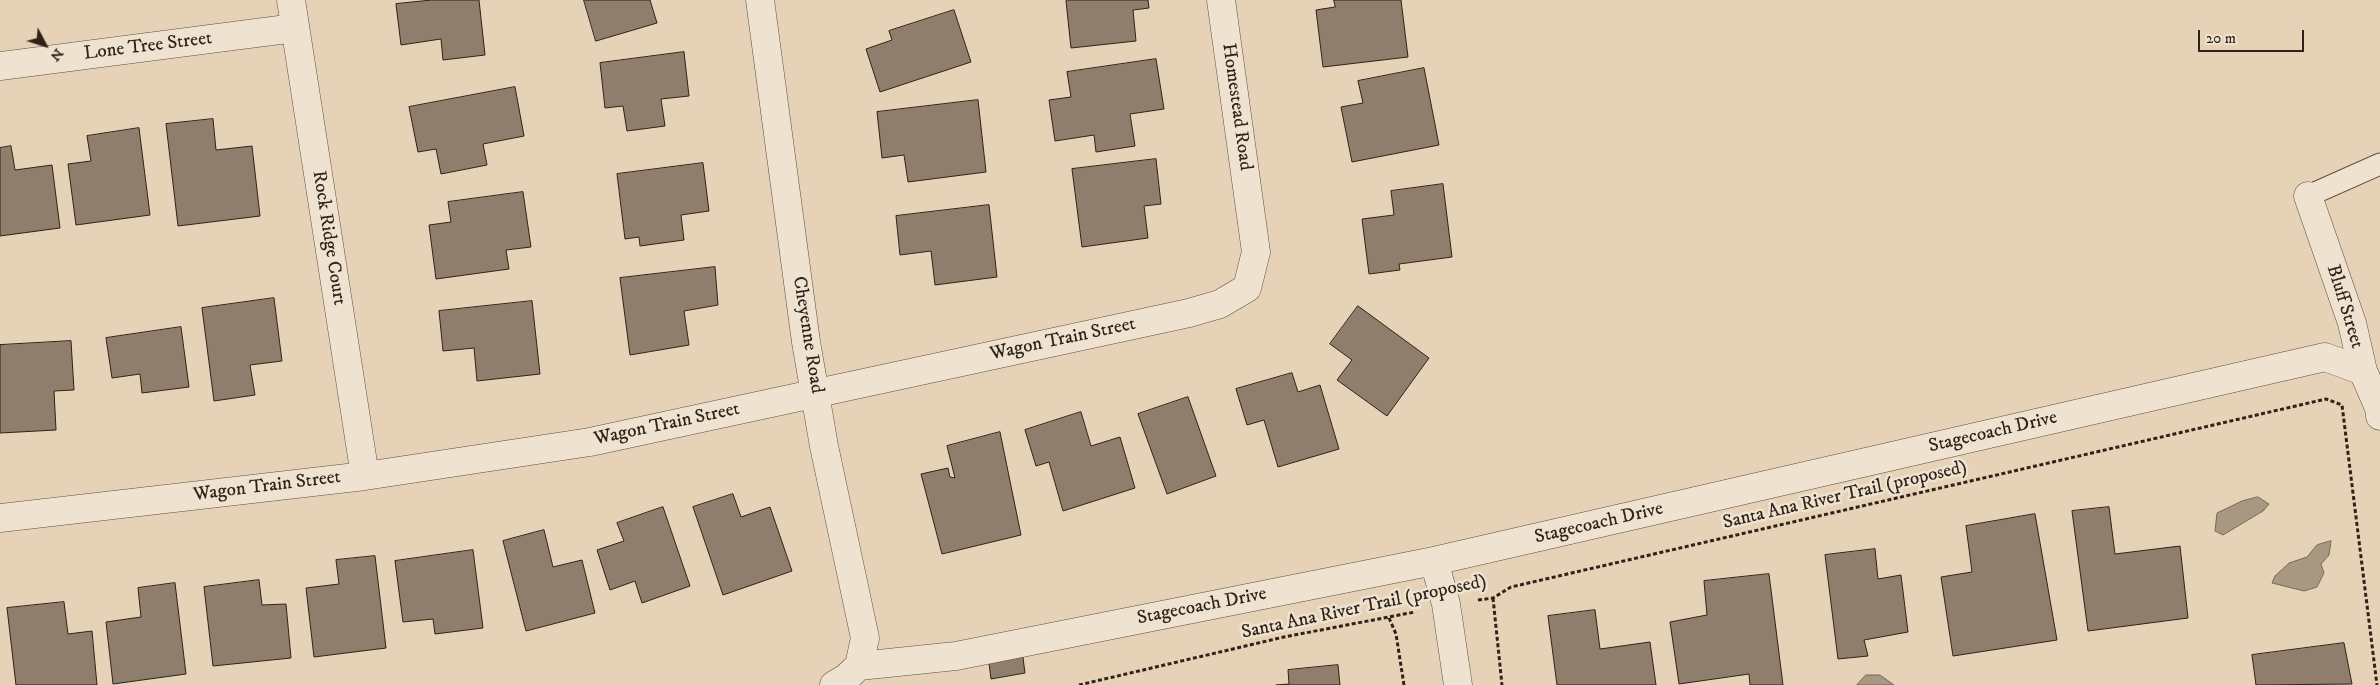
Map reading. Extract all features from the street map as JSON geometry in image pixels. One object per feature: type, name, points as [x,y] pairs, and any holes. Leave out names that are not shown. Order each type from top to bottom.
[{"type":"street","name":"Rock Ridge Court","points":[[291,0],[365,476]]},
{"type":"street","name":"Cheyenne Road","points":[[760,0],[806,342],[824,446],[865,638],[859,666]]},
{"type":"street","name":"Homestead Road","points":[[1221,0],[1251,214]]},
{"type":"street","name":"Lone Tree Street","points":[[0,66],[295,28]]},
{"type":"street","name":"Bluff Street","points":[[2308,196],[2352,324],[2363,371],[2379,408],[2380,416]]},
{"type":"street","name":"Wagon Train Street","points":[[0,518],[365,476],[590,442],[815,392],[1189,313],[1220,304],[1247,288],[1256,252],[1251,214]]},
{"type":"street","name":"Stagecoach Drive","points":[[859,666],[956,656],[1434,561],[2325,357],[2363,371]]},
{"type":"street","points":[[1434,561],[1446,604],[1458,685]]},
{"type":"street","points":[[834,685],[846,678],[859,666]]},
{"type":"lane","points":[[2308,196],[2380,164]]},
{"type":"path","name":"Santa Ana River Trail (proposed)","points":[[1080,685],[1328,628],[1389,618],[1446,604],[1493,598],[1511,587],[2326,399],[2342,405],[2377,685]]},
{"type":"path","points":[[1493,598],[1502,685]]},
{"type":"path","points":[[1389,618],[1396,634],[1404,685]]},
{"type":"shaded area","points":[[2258,497],[2269,504],[2263,511],[2223,535],[2215,531],[2217,513],[2242,501]]},
{"type":"shaded area","points":[[2331,541],[2329,555],[2321,564],[2324,573],[2317,587],[2304,591],[2272,583],[2275,576],[2289,563],[2307,557],[2317,545]]},
{"type":"shaded area","points":[[1866,675],[1880,675],[1894,685],[1857,685]]},
{"type":"building","points":[[432,0],[479,0],[485,55],[443,60],[441,39],[401,45],[396,4]]},
{"type":"building","points":[[584,0],[650,0],[657,23],[596,41]]},
{"type":"building","points":[[1148,0],[1149,8],[1133,10],[1136,41],[1071,48],[1066,1]]},
{"type":"building","points":[[1334,0],[1401,0],[1408,57],[1323,67],[1316,10],[1335,7]]},
{"type":"building","points":[[954,10],[971,62],[880,92],[866,49],[892,40],[889,31]]},
{"type":"building","points":[[684,52],[689,96],[661,99],[665,126],[627,131],[623,106],[605,108],[600,63]]},
{"type":"building","points":[[1156,59],[1164,109],[1130,114],[1135,146],[1096,152],[1094,135],[1055,141],[1049,100],[1071,97],[1067,72]]},
{"type":"building","points":[[1424,68],[1439,145],[1352,162],[1341,107],[1363,103],[1358,81]]},
{"type":"building","points":[[515,87],[524,136],[483,144],[487,165],[441,174],[436,149],[418,152],[409,107]]},
{"type":"building","points":[[978,100],[986,172],[908,182],[904,155],[882,158],[877,112]]},
{"type":"building","points":[[213,119],[216,150],[252,146],[260,216],[178,226],[166,124]]},
{"type":"building","points":[[139,128],[150,215],[76,225],[68,164],[91,161],[87,136]]},
{"type":"building","points":[[11,146],[15,170],[52,165],[60,228],[0,236],[0,148]]},
{"type":"building","points":[[1156,159],[1161,204],[1144,206],[1148,238],[1082,247],[1072,169]]},
{"type":"building","points":[[703,163],[709,211],[681,215],[684,240],[640,246],[639,237],[625,239],[617,174]]},
{"type":"building","points":[[1443,184],[1452,257],[1399,264],[1400,270],[1369,274],[1362,219],[1394,215],[1391,191]]},
{"type":"building","points":[[523,192],[531,247],[506,250],[509,269],[436,279],[429,225],[451,222],[448,202]]},
{"type":"building","points":[[989,205],[997,277],[935,285],[931,251],[900,255],[896,216]]},
{"type":"building","points":[[715,267],[718,305],[684,311],[689,345],[630,355],[620,278]]},
{"type":"building","points":[[274,298],[282,361],[250,365],[255,395],[214,401],[202,308]]},
{"type":"building","points":[[532,301],[540,374],[477,381],[474,348],[443,351],[439,311]]},
{"type":"building","points":[[1358,306],[1429,358],[1387,416],[1337,380],[1352,360],[1330,344]]},
{"type":"building","points":[[181,327],[189,387],[142,393],[140,374],[112,378],[106,338]]},
{"type":"building","points":[[71,341],[74,390],[54,391],[56,430],[0,433],[0,345]]},
{"type":"building","points":[[1292,373],[1298,392],[1320,385],[1339,449],[1278,467],[1264,420],[1247,425],[1236,389]]},
{"type":"building","points":[[1188,397],[1216,476],[1167,494],[1138,414]]},
{"type":"building","points":[[1081,412],[1091,446],[1120,437],[1135,488],[1063,511],[1049,462],[1036,466],[1025,430]]},
{"type":"building","points":[[1000,432],[1021,535],[942,554],[921,474],[948,468],[950,477],[955,478],[947,446]]},
{"type":"building","points":[[733,494],[741,517],[770,507],[792,571],[723,595],[693,507]]},
{"type":"building","points":[[663,507],[690,586],[642,603],[635,581],[610,590],[597,550],[624,541],[617,523]]},
{"type":"building","points":[[2109,507],[2115,554],[2180,546],[2188,618],[2088,631],[2072,511]]},
{"type":"building","points":[[2035,514],[2057,640],[1953,656],[1941,577],[1972,572],[1966,526]]},
{"type":"building","points":[[544,530],[553,567],[582,560],[595,613],[526,631],[503,541]]},
{"type":"building","points":[[1875,549],[1878,579],[1901,575],[1908,632],[1864,640],[1868,656],[1838,659],[1825,555]]},
{"type":"building","points":[[473,550],[483,628],[435,634],[433,619],[403,622],[395,561]]},
{"type":"building","points":[[375,556],[386,648],[314,657],[306,588],[339,584],[336,560]]},
{"type":"building","points":[[1769,574],[1783,685],[1750,685],[1749,674],[1679,684],[1670,622],[1707,615],[1704,581]]},
{"type":"building","points":[[259,580],[262,605],[286,604],[291,658],[213,666],[204,587]]},
{"type":"building","points":[[175,583],[186,674],[113,684],[106,622],[141,617],[138,588]]},
{"type":"building","points":[[64,602],[68,634],[92,631],[97,685],[16,685],[7,608]]},
{"type":"building","points":[[1595,610],[1600,649],[1650,642],[1656,685],[1557,685],[1548,616]]},
{"type":"building","points":[[2344,643],[2352,684],[2256,685],[2252,655]]},
{"type":"building","points":[[1022,650],[1025,673],[991,679],[988,655]]},
{"type":"building","points":[[1338,665],[1340,685],[1276,685],[1289,684],[1288,670]]}]
